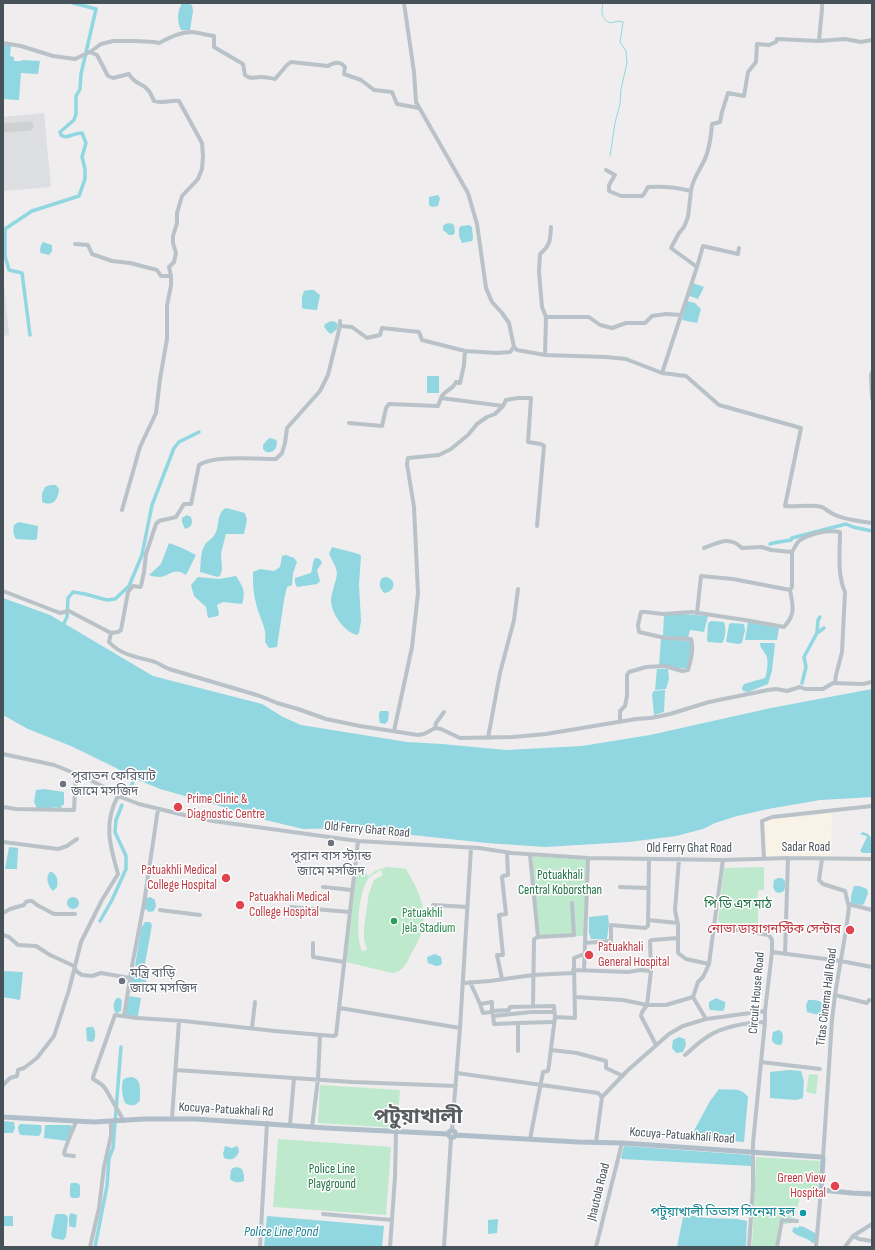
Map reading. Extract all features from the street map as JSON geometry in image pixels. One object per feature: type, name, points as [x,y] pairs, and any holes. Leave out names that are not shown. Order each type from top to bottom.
[{"type":"main road","name":"Kocuya-Patuakhali Rd","points":[[3,1118],[76,1122],[111,1122],[172,1118],[452,1134]]},
{"type":"main road","name":"Kocuya-Patuakhali Road","points":[[452,1134],[622,1143],[823,1158]]},
{"type":"main road","points":[[823,1158],[821,1190],[872,1194]]},
{"type":"street","points":[[404,3],[413,65],[416,102],[468,193],[477,224],[486,288],[492,302],[509,324],[514,347],[517,350],[545,355],[626,359],[662,373],[686,376],[719,405],[801,428],[785,506],[823,507],[833,514],[845,518],[872,523]]},
{"type":"street","points":[[819,41],[822,3]]},
{"type":"street","points":[[3,43],[20,46],[54,56],[75,59],[90,52],[101,44],[113,41],[141,41],[159,43],[177,35],[190,32],[214,36],[214,47],[243,64],[244,73],[252,79],[260,77],[275,78],[291,62],[328,66],[338,63],[345,67],[344,74],[361,80],[374,90],[392,92],[397,104],[419,108]]},
{"type":"street","points":[[697,266],[671,248],[688,217],[692,182],[706,155],[710,142],[712,124],[720,122],[728,93],[744,96],[748,72],[756,62],[757,44],[770,45],[778,39],[819,41],[845,38],[861,42],[872,40]]},
{"type":"street","points":[[90,52],[97,55],[108,76],[113,78],[129,74],[131,79],[136,83],[148,89],[154,101],[159,103],[172,100],[179,101],[202,143],[203,156],[202,169],[198,179],[182,196],[177,213],[177,223],[173,236],[173,243],[176,253],[174,262],[169,267],[171,286],[167,305],[167,339],[156,413],[140,447],[122,510]]},
{"type":"street","points":[[606,170],[615,175],[609,185],[609,191],[621,196],[642,196],[648,187],[665,186],[691,191]]},
{"type":"street","points":[[545,355],[546,317],[542,307],[539,272],[540,254],[549,245],[551,227]]},
{"type":"street","points":[[75,244],[88,245],[92,254],[112,261],[130,263],[157,270],[160,276],[171,276]]},
{"type":"street","points":[[662,373],[703,246],[738,254],[739,248]]},
{"type":"street","points":[[546,317],[589,317],[600,325],[612,328],[626,323],[645,323],[652,316],[666,314],[681,315]]},
{"type":"street","points":[[3,591],[60,613],[69,611],[111,632],[118,632],[121,630],[128,592],[133,586],[140,588],[141,586],[146,554],[156,524],[159,521],[176,517],[184,504],[191,504],[199,465],[216,460],[240,458],[276,459],[282,453],[286,443],[287,428],[320,391],[328,375],[340,324],[352,327],[367,338],[380,336],[382,328],[419,332],[422,340],[465,352],[510,352],[514,347]]},
{"type":"street","points":[[349,423],[382,426],[386,408],[389,404],[438,406],[442,394],[453,388],[456,382],[460,383],[465,352]]},
{"type":"street","points":[[872,372],[870,376],[872,399]]},
{"type":"street","points":[[441,398],[503,406]]},
{"type":"street","points":[[394,731],[412,647],[418,593],[414,507],[408,458],[439,455],[451,449],[468,435],[477,424],[487,417],[495,414],[503,406],[506,400],[510,398],[531,398],[528,442],[541,444],[544,446],[537,526]]},
{"type":"street","points":[[620,722],[620,711],[624,706],[627,676],[629,672],[646,666],[665,666],[682,671],[688,670],[690,663],[693,645],[691,639],[665,638],[639,632],[638,625],[641,612],[663,614],[682,612],[697,613],[784,627],[793,613],[790,590],[792,587],[793,575],[792,552],[797,542],[803,538],[831,531],[840,532],[840,567],[842,585],[845,592],[842,652],[835,683]]},
{"type":"street","points":[[704,548],[727,541],[736,542],[742,548],[762,548],[792,552]]},
{"type":"street","points":[[697,613],[701,576],[733,579],[790,590]]},
{"type":"street","points":[[488,738],[500,673],[514,620],[518,589]]},
{"type":"street","points":[[111,632],[109,642],[115,649],[136,658],[155,662],[169,669],[260,696],[326,719],[394,731],[424,734],[435,728],[441,729],[460,738],[488,738],[546,734],[670,714],[708,702],[761,691],[776,689],[787,691],[800,687],[805,689],[822,689],[832,683],[864,684],[872,682]]},
{"type":"street","points":[[435,728],[436,723],[444,712]]},
{"type":"street","name":"Old Ferry Ghat Road","points":[[3,754],[54,765],[76,773],[118,796],[158,809],[213,821],[358,842],[471,848],[507,853],[588,858],[741,860]]},
{"type":"street","points":[[3,807],[16,809],[74,810],[76,773]]},
{"type":"street","points":[[3,1085],[10,1078],[17,1076],[18,1070],[24,1068],[37,1058],[54,1036],[69,990],[80,942],[102,900],[118,874],[109,842],[109,822],[113,806],[118,796]]},
{"type":"street","points":[[764,858],[762,821],[764,820],[872,806]]},
{"type":"street","points":[[124,1016],[144,904],[158,809]]},
{"type":"street","points":[[3,842],[58,849],[67,846],[77,839]]},
{"type":"street","points":[[122,1121],[115,1104],[105,1088],[93,1078],[115,1015],[333,1036],[336,1035],[358,842]]},
{"type":"street","points":[[444,1247],[457,1073],[471,848]]},
{"type":"street","points":[[502,979],[497,955],[503,955],[499,915],[506,914],[502,876],[508,876],[507,853]]},
{"type":"street","points":[[530,854],[538,937]]},
{"type":"street","points":[[584,970],[588,858]]},
{"type":"street","name":"Sadar Road","points":[[741,860],[764,858],[872,859]]},
{"type":"street","points":[[785,954],[788,858]]},
{"type":"street","points":[[822,858],[819,877],[820,882],[845,891],[848,904],[872,910]]},
{"type":"street","points":[[585,943],[610,941],[611,925],[645,928],[648,926],[649,859]]},
{"type":"street","points":[[679,859],[675,910],[678,923],[678,953],[686,959],[709,964]]},
{"type":"street","points":[[706,1019],[693,998],[698,982],[703,977],[709,964],[723,860]]},
{"type":"street","points":[[620,887],[648,888]]},
{"type":"street","points":[[323,888],[352,890]]},
{"type":"street","points":[[3,913],[10,909],[24,905],[29,900],[54,914],[75,914]]},
{"type":"street","points":[[533,1006],[534,939],[538,937],[574,935],[572,903]]},
{"type":"street","name":"Titas Cinema Hall Road","points":[[823,1158],[835,995],[846,930],[849,907],[848,904]]},
{"type":"street","points":[[432,905],[467,907]]},
{"type":"street","points":[[290,907],[350,912]]},
{"type":"street","points":[[160,910],[200,915]]},
{"type":"street","points":[[648,920],[678,923]]},
{"type":"street","name":"Circuit House Road","points":[[714,926],[769,935],[772,940],[752,1152],[753,1187],[749,1247]]},
{"type":"street","points":[[3,935],[9,937],[18,945],[36,946],[50,955],[74,966],[76,971],[82,975],[92,976],[101,973],[130,978]]},
{"type":"street","points":[[656,1045],[641,1016],[647,1005],[651,971],[651,940],[678,938]]},
{"type":"street","points":[[313,943],[312,958],[344,962]]},
{"type":"street","points":[[772,952],[841,960],[872,967]]},
{"type":"street","points":[[470,982],[483,1012],[531,1012],[575,1018],[573,971],[574,958],[584,954]]},
{"type":"street","points":[[463,982],[584,970],[628,972],[641,970],[651,971]]},
{"type":"street","points":[[835,995],[867,1003],[868,1000],[872,1000]]},
{"type":"street","points":[[575,997],[623,1000],[647,1005],[666,1005],[693,998]]},
{"type":"street","points":[[252,1028],[255,1002]]},
{"type":"street","points":[[480,1004],[492,1002],[494,1024],[552,1022]]},
{"type":"street","points":[[492,1013],[509,1010],[510,1007],[554,1006],[548,1071],[543,1072],[530,1139]]},
{"type":"street","points":[[340,1008],[460,1028]]},
{"type":"street","points":[[596,1142],[602,1097],[669,1034],[683,1026],[706,1019],[765,1011]]},
{"type":"street","points":[[172,1118],[179,1021]]},
{"type":"street","points":[[685,1055],[707,1037],[717,1032],[752,1022],[765,1022]]},
{"type":"street","points":[[518,1023],[518,1051]]},
{"type":"street","points":[[312,1127],[318,1079],[320,1034]]},
{"type":"street","points":[[551,1050],[606,1061],[606,1068],[623,1076]]},
{"type":"street","points":[[761,1062],[820,1069]]},
{"type":"street","points":[[176,1070],[352,1082],[456,1086]]},
{"type":"street","points":[[457,1073],[598,1093],[602,1097]]},
{"type":"street","points":[[290,1125],[294,1078]]},
{"type":"street","points":[[74,1156],[65,1155],[64,1153],[76,1122]]},
{"type":"street","points":[[90,1247],[111,1136],[111,1122]]},
{"type":"street","points":[[260,1247],[267,1123]]},
{"type":"street","points":[[390,1247],[395,1177],[396,1131]]},
{"type":"street","name":"Jhautola Road","points":[[596,1247],[622,1143]]},
{"type":"street","points":[[816,1247],[821,1190]]},
{"type":"street","points":[[323,1214],[392,1220]]},
{"type":"street","points":[[777,1247],[782,1220],[797,1221]]},
{"type":"street","points":[[845,1247],[853,1236],[872,1224]]},
{"type":"street","points":[[853,1236],[872,1241]]},
{"type":"shaded area","points":[[44,113],[51,187],[3,191],[3,117]]},
{"type":"shaded area","points":[[3,273],[9,335],[3,336]]},
{"type":"shaded area","points":[[832,813],[831,858],[801,857],[801,850],[800,855],[795,857],[768,857],[764,855],[763,823],[766,820],[780,817],[801,817]]},
{"type":"green space","name":"Potuakhali Central Koborsthan","points":[[532,856],[586,860],[584,936],[539,937]]},
{"type":"green space","name":"Patuakhli Jela Stadium","points":[[387,867],[406,869],[415,884],[423,909],[424,917],[421,934],[408,961],[402,969],[392,973],[346,962],[356,873],[365,873],[369,876],[375,871]],"holes":[[[381,870],[383,875],[374,880],[369,893],[364,927],[364,939],[367,950],[362,951],[358,925],[362,894],[369,878]]]},
{"type":"green space","name":"পি ডি এস মাঠ","points":[[764,867],[764,890],[758,890],[758,926],[720,923],[718,921],[724,868]]},
{"type":"green space","points":[[809,1074],[818,1075],[816,1094],[806,1092]]},
{"type":"green space","points":[[320,1085],[400,1090],[397,1128],[318,1123]]},
{"type":"green space","name":"Police Line Playground","points":[[278,1139],[391,1147],[386,1215],[273,1207]]},
{"type":"green space","points":[[756,1157],[820,1161],[817,1199],[800,1198],[793,1223],[779,1225],[776,1247],[752,1247]]},
{"type":"water","points":[[182,3],[192,5],[193,11],[190,30],[181,30],[180,27],[178,13]]},
{"type":"water","points":[[3,45],[11,45],[10,56],[14,57],[14,61],[40,61],[38,74],[21,73],[19,100],[3,99]]},
{"type":"water","points":[[438,195],[440,198],[438,206],[432,207],[429,205],[429,197]]},
{"type":"water","points":[[450,223],[454,225],[455,232],[453,235],[449,235],[443,230],[443,226],[445,224]]},
{"type":"water","points":[[469,225],[472,227],[472,241],[462,243],[459,236],[459,228],[461,226]]},
{"type":"water","points":[[43,242],[52,245],[52,251],[49,255],[41,253],[40,247]]},
{"type":"water","points":[[693,283],[704,287],[698,299],[690,296],[689,294]]},
{"type":"water","points":[[314,290],[320,295],[317,310],[302,308],[302,297],[304,291]]},
{"type":"water","points":[[687,301],[695,303],[701,309],[697,323],[682,320]]},
{"type":"water","points":[[331,321],[336,322],[338,325],[337,329],[331,334],[324,327],[325,324]]},
{"type":"water","points":[[427,376],[439,376],[439,393],[427,393]]},
{"type":"water","points":[[269,438],[277,441],[276,446],[273,451],[266,452],[263,449],[263,445]]},
{"type":"water","points":[[56,485],[59,489],[54,502],[49,504],[42,502],[42,493],[45,487]]},
{"type":"water","points":[[226,508],[245,513],[247,520],[244,534],[226,534],[221,553],[222,570],[220,576],[218,577],[200,572],[201,557],[204,546],[213,537],[216,531],[219,516]]},
{"type":"water","points":[[187,515],[191,517],[192,523],[191,526],[185,529],[182,518]]},
{"type":"water","points":[[19,522],[38,526],[37,539],[16,539],[13,530],[14,525]]},
{"type":"water","points":[[169,543],[196,555],[186,575],[175,572],[163,577],[149,575],[161,564]]},
{"type":"water","points":[[332,547],[359,554],[361,556],[359,585],[361,621],[359,633],[357,635],[347,630],[343,626],[335,615],[331,604],[332,592],[337,574],[329,554]]},
{"type":"water","points":[[286,555],[294,558],[297,562],[293,573],[292,585],[287,587],[277,647],[269,648],[265,642],[266,637],[264,627],[255,599],[253,572],[260,569],[274,571],[280,567],[282,556]]},
{"type":"water","points":[[315,558],[320,559],[322,563],[317,570],[320,581],[317,584],[297,587],[295,578],[311,573]]},
{"type":"water","points":[[236,576],[243,589],[244,596],[242,604],[223,602],[217,605],[219,613],[218,616],[208,618],[206,607],[194,596],[191,585],[198,577],[219,579]]},
{"type":"water","points":[[385,577],[392,580],[394,585],[391,590],[384,593],[380,584],[382,578]]},
{"type":"water","points":[[3,598],[50,615],[153,676],[262,704],[283,717],[301,725],[407,742],[506,750],[582,746],[650,735],[771,708],[872,689],[872,797],[820,800],[768,809],[737,816],[715,823],[703,829],[676,836],[629,842],[545,847],[487,843],[352,828],[303,829],[257,818],[160,789],[136,779],[71,746],[28,729],[3,715]]},
{"type":"water","points":[[681,614],[708,616],[704,632],[690,630],[688,638],[663,636],[664,615]]},
{"type":"water","points":[[711,621],[724,622],[725,633],[722,643],[708,642],[707,640],[708,623]]},
{"type":"water","points":[[748,622],[779,628],[777,640],[745,640]]},
{"type":"water","points":[[729,624],[744,624],[745,630],[742,643],[738,644],[726,642]]},
{"type":"water","points":[[661,639],[689,641],[691,643],[688,668],[659,665]]},
{"type":"water","points":[[760,643],[775,644],[772,671],[768,684],[748,692],[743,691],[742,688],[744,684],[765,678],[767,660]]},
{"type":"water","points":[[657,669],[668,669],[669,679],[666,689],[655,690]]},
{"type":"water","points":[[665,690],[664,712],[654,715],[652,694],[654,691]]},
{"type":"water","points":[[380,711],[388,711],[389,713],[388,721],[385,724],[380,723]]},
{"type":"water","points":[[44,789],[64,792],[64,805],[62,805],[61,809],[56,807],[37,808],[34,802],[36,790]]},
{"type":"water","points":[[863,832],[867,833],[872,840],[871,853],[863,853],[860,851],[867,837],[860,834]]},
{"type":"water","points":[[9,847],[18,848],[17,869],[5,869]]},
{"type":"water","points":[[50,872],[55,875],[57,881],[57,887],[53,891],[48,882],[48,874]]},
{"type":"water","points":[[782,878],[785,881],[785,888],[783,892],[780,893],[774,890],[773,886],[774,880]]},
{"type":"water","points":[[854,886],[867,889],[868,893],[864,904],[861,905],[851,903],[851,896]]},
{"type":"water","points":[[71,897],[75,897],[79,903],[75,909],[71,909],[67,905],[67,901]]},
{"type":"water","points":[[150,897],[155,900],[156,906],[154,911],[149,912],[144,908],[146,898]]},
{"type":"water","points":[[608,915],[609,924],[607,939],[591,939],[589,933],[589,917]]},
{"type":"water","points":[[145,922],[150,922],[152,925],[144,969],[135,966],[141,928]]},
{"type":"water","points":[[435,954],[441,957],[441,965],[436,966],[428,963],[427,957]]},
{"type":"water","points":[[3,971],[23,972],[20,1000],[3,997]]},
{"type":"water","points":[[132,971],[147,972],[145,993],[130,992]]},
{"type":"water","points":[[128,996],[141,998],[138,1016],[126,1015]]},
{"type":"water","points":[[117,998],[120,998],[122,1001],[121,1011],[117,1013],[115,1012],[114,1003]]},
{"type":"water","points":[[716,998],[725,1002],[723,1011],[710,1010],[709,1002]]},
{"type":"water","points":[[808,1000],[820,1001],[822,1003],[824,1008],[823,1016],[807,1012],[806,1006]]},
{"type":"water","points":[[93,1027],[95,1030],[93,1042],[87,1041],[86,1028]]},
{"type":"water","points":[[779,1030],[782,1032],[783,1036],[782,1044],[780,1045],[773,1043],[772,1041],[773,1032]]},
{"type":"water","points":[[679,1037],[685,1039],[686,1045],[683,1052],[676,1053],[672,1048],[673,1040]]},
{"type":"water","points":[[789,1070],[801,1071],[804,1081],[803,1098],[796,1100],[770,1098],[770,1072]]},
{"type":"water","points":[[131,1077],[135,1078],[139,1082],[140,1100],[137,1104],[129,1105],[125,1103],[122,1086],[123,1080]]},
{"type":"water","points":[[719,1089],[742,1091],[748,1097],[744,1142],[690,1138],[710,1101]]},
{"type":"water","points":[[3,1121],[14,1122],[15,1128],[13,1133],[3,1133]]},
{"type":"water","points":[[20,1124],[41,1125],[41,1133],[39,1136],[21,1135],[18,1127]]},
{"type":"water","points":[[45,1125],[72,1126],[68,1141],[44,1138]]},
{"type":"water","points":[[225,1146],[232,1148],[238,1147],[239,1152],[233,1159],[224,1158],[223,1154]]},
{"type":"water","points":[[624,1146],[750,1155],[751,1166],[622,1159],[621,1157]]},
{"type":"water","points":[[237,1167],[242,1169],[244,1181],[237,1182],[230,1179],[231,1170]]},
{"type":"water","points":[[71,1183],[77,1183],[80,1185],[80,1196],[78,1198],[72,1198],[70,1196]]},
{"type":"water","points":[[71,1213],[77,1215],[75,1228],[69,1226],[69,1216]]},
{"type":"water","points":[[64,1214],[68,1218],[66,1237],[63,1240],[53,1238],[51,1235],[55,1215]]},
{"type":"water","points":[[685,1215],[747,1221],[746,1247],[677,1247],[683,1217]]},
{"type":"water","points":[[3,1216],[13,1216],[13,1226],[3,1226]]},
{"type":"water","name":"Police Line Pond","points":[[267,1216],[384,1226],[382,1247],[264,1247]]},
{"type":"water","points":[[498,1219],[497,1233],[488,1234],[488,1220]]},
{"type":"water","points":[[799,1226],[815,1233],[816,1242],[812,1243],[792,1231],[794,1227],[798,1228]]},
{"type":"waterway","points":[[30,335],[22,273],[9,270],[5,256],[5,229],[32,211],[79,196],[85,179],[85,169],[82,157],[86,143],[82,133],[66,137],[61,135],[60,132],[74,120],[76,114],[76,96],[80,89],[81,74],[96,9],[73,3]]},
{"type":"waterway","points":[[603,3],[602,15],[605,20],[611,23],[618,21],[623,22],[620,42],[626,51],[627,63],[621,89],[620,104],[615,123],[610,156]]},
{"type":"waterway","points":[[62,627],[67,617],[68,598],[73,592],[107,600],[115,599],[129,586],[142,555],[152,505],[174,448],[179,442],[199,432]]},
{"type":"waterway","points":[[770,544],[791,540],[792,538],[846,524],[872,531]]},
{"type":"waterway","points":[[817,633],[818,620],[820,617]]},
{"type":"waterway","points":[[802,683],[806,667],[804,657],[817,633],[824,628]]},
{"type":"waterway","points":[[128,791],[137,775]]},
{"type":"waterway","points":[[100,921],[112,900],[126,869],[126,856],[115,832],[116,820],[122,805]]},
{"type":"waterway","points":[[95,1247],[107,1186],[109,1158],[113,1148],[121,1047]]},
{"type":"taxiway","points":[[3,128],[29,126]]},
{"type":"place","name":"পুরাতন ফেরিঘাট জামে মসজিদ","points":[[63,784]]},
{"type":"place","name":"Prime Clinic & Diagnostic Centre","points":[[178,807]]},
{"type":"place","name":"পুরান বাস স্ট্যান্ড জামে মসজিদ","points":[[331,843]]},
{"type":"place","name":"Patuakhli Medical College Hospital","points":[[226,878]]},
{"type":"place","name":"Patuakhali Medical College Hospital","points":[[240,905]]},
{"type":"place","name":"Patuakhli Jela Stadium","points":[[394,921]]},
{"type":"place","name":"নোভা ডায়াগনস্টিক সেন্টার","points":[[850,930]]},
{"type":"place","name":"Patuakhali General Hospital","points":[[589,955]]},
{"type":"place","name":"মন্ত্রি বাড়ি জামে মসজিদ","points":[[122,981]]},
{"type":"place","name":"Green View Hospital","points":[[835,1186]]},
{"type":"place","name":"পটুয়াখালী তিতাস সিনেমা হল","points":[[803,1213]]},
{"type":"district","name":"পটুয়াখালী","points":[[418,1118]]}]
